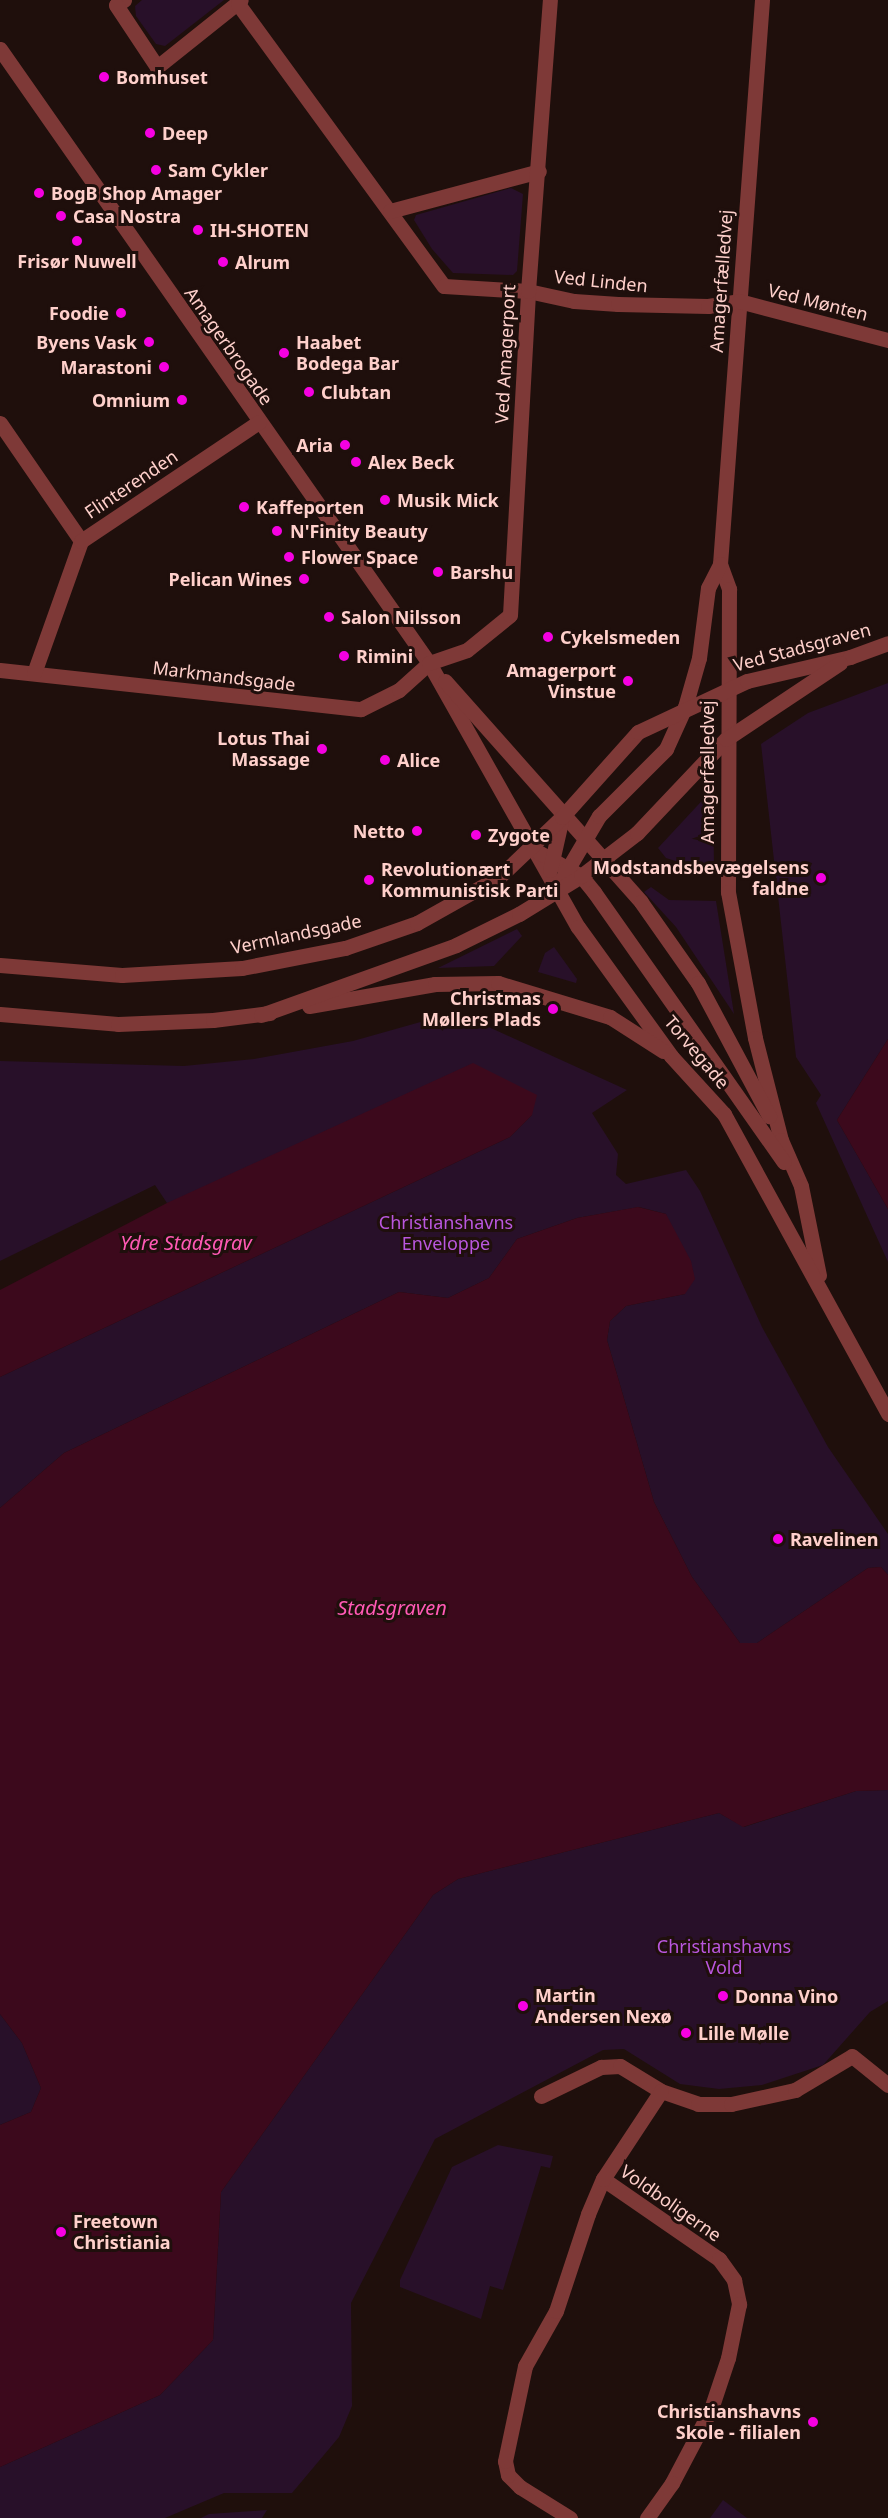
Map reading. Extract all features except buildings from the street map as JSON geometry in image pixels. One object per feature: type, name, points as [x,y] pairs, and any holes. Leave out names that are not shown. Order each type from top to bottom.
[{"type":"street","points":[[124,0],[116,5],[158,67],[240,2]]},
{"type":"street","name":"Ved Amagerport","points":[[429,663],[467,650],[510,615],[528,291],[539,171],[550,0]]},
{"type":"street","name":"Amagerfælledvej","points":[[685,707],[699,658],[708,588],[720,564],[762,0]]},
{"type":"street","name":"Ved Linden","points":[[240,2],[444,286],[528,291],[574,301],[618,304],[708,306],[739,301]]},
{"type":"street","name":"Amagerbrogade","points":[[0,49],[429,663],[531,847]]},
{"type":"street","points":[[390,212],[539,171]]},
{"type":"street","name":"Ved Mønten","points":[[739,301],[888,340]]},
{"type":"street","name":"Flinterenden","points":[[34,673],[81,541],[259,422]]},
{"type":"street","points":[[0,423],[81,541]]},
{"type":"street","name":"Amagerfælledvej","points":[[720,564],[729,589],[726,689],[729,903],[755,1038],[781,1140],[801,1186]]},
{"type":"street","name":"Ved Stadsgraven","points":[[726,689],[850,657],[888,643]]},
{"type":"street","points":[[261,1015],[456,945],[519,914],[538,900],[556,891],[574,872],[602,860],[637,833],[726,739],[850,657]]},
{"type":"street","name":"Amagerbrogade","points":[[429,663],[534,777],[562,817]]},
{"type":"street","name":"Markmandsgade","points":[[0,670],[362,709],[399,690],[429,663]]},
{"type":"street","points":[[538,900],[554,861],[562,817],[638,732],[685,707],[726,689]]},
{"type":"street","points":[[574,872],[583,840],[599,816],[666,748],[685,707]]},
{"type":"street","name":"Torvegade","points":[[562,817],[641,902],[698,983],[781,1140]]},
{"type":"street","name":"Vermlandsgade","points":[[0,965],[122,975],[242,968],[345,948],[417,923],[459,903],[500,877],[562,817]]},
{"type":"street","points":[[531,847],[574,872],[801,1186]]},
{"type":"street","name":"Torvegade","points":[[531,847],[556,891],[671,1056],[724,1114],[888,1414]]},
{"type":"street","points":[[0,1014],[118,1024],[261,1015],[435,984],[498,983],[610,1017],[671,1056]]},
{"type":"street","name":"Torvegade","points":[[801,1186],[821,1289]]},
{"type":"street","points":[[541,2096],[601,2067],[620,2066],[661,2091],[698,2104],[764,2100],[795,2090],[852,2056],[888,2085]]},
{"type":"street","name":"Voldboligerne","points":[[570,2518],[520,2487],[508,2475],[505,2461],[525,2366],[556,2312],[603,2179],[661,2091]]},
{"type":"street","name":"Voldboligerne","points":[[603,2179],[719,2259],[734,2280],[740,2304],[711,2409],[672,2483],[647,2518]]},
{"type":"green space","points":[[142,0],[224,0],[165,46],[156,44],[136,16],[135,6]]},
{"type":"green space","points":[[511,188],[523,194],[517,271],[513,275],[453,273],[432,249],[414,220],[416,215]]},
{"type":"green space","points":[[888,683],[888,1039],[837,1120],[888,1209],[888,1262],[816,1103],[821,1095],[796,1057],[761,744],[808,713]]},
{"type":"green space","points":[[710,792],[713,795],[714,866],[691,866],[666,858],[658,848]]},
{"type":"green space","points":[[651,887],[669,900],[716,901],[734,1014],[676,927],[644,892]]},
{"type":"green space","points":[[517,929],[522,936],[494,966],[438,968]]},
{"type":"green space","points":[[554,947],[577,979],[576,983],[538,972],[545,953]]},
{"type":"green space","name":"Christianshavns Enveloppe","points":[[456,1012],[627,1090],[592,1113],[618,1154],[616,1175],[626,1184],[686,1170],[700,1191],[762,1327],[828,1447],[888,1534],[888,1575],[881,1567],[868,1568],[757,1643],[740,1643],[692,1577],[654,1502],[607,1340],[610,1321],[626,1306],[685,1294],[666,1214],[639,1207],[577,1218],[517,1239],[489,1278],[448,1298],[399,1292],[64,1453],[0,1508],[0,1377],[510,1137],[532,1115],[167,1203],[155,1185],[0,1261],[0,1061],[184,1066],[254,1059],[353,1041]]},
{"type":"green space","name":"Christianshavns Vold","points":[[888,1790],[888,2001],[870,2012],[823,2065],[762,2085],[719,2089],[680,2084],[624,2049],[603,2050],[435,2139],[351,2303],[352,2406],[339,2437],[292,2493],[224,2493],[165,2518],[0,2518],[0,2467],[160,2395],[213,2340],[221,2192],[433,1895],[458,1879],[719,1813],[744,1827],[856,1791]]},
{"type":"green space","points":[[0,2014],[22,2043],[41,2088],[31,2112],[0,2125]]},
{"type":"green space","points":[[498,2145],[553,2156],[550,2168],[541,2166],[503,2290],[490,2286],[481,2319],[400,2287],[400,2280],[452,2167]]},
{"type":"green space","points":[[723,2500],[747,2518],[710,2518]]},
{"type":"green space","points":[[267,2510],[262,2518],[201,2518],[209,2514]]},
{"type":"water","points":[[888,1039],[888,1209],[837,1120]]},
{"type":"water","name":"Ydre Stadsgrav","points":[[473,1063],[537,1095],[532,1115],[510,1137],[0,1377],[0,1290],[167,1203]]},
{"type":"water","name":"Stadsgraven","points":[[638,1207],[666,1214],[691,1261],[695,1279],[685,1294],[626,1306],[610,1321],[607,1340],[654,1502],[692,1577],[740,1643],[757,1643],[868,1568],[881,1567],[888,1575],[888,1790],[856,1791],[743,1827],[719,1813],[458,1879],[433,1895],[221,2192],[213,2340],[160,2395],[0,2467],[0,2125],[31,2112],[41,2088],[22,2043],[0,2014],[0,1508],[64,1453],[399,1292],[448,1298],[489,1278],[517,1239],[577,1218]]},
{"type":"place","name":"Bomhuset","points":[[104,77]]},
{"type":"place","name":"Deep","points":[[150,133]]},
{"type":"place","name":"Sam Cykler","points":[[156,170]]},
{"type":"place","name":"BogB Shop Amager","points":[[39,193]]},
{"type":"place","name":"Casa Nostra","points":[[61,216]]},
{"type":"place","name":"IH-SHOTEN","points":[[198,230]]},
{"type":"place","name":"Frisør Nuwell","points":[[77,241]]},
{"type":"place","name":"Alrum","points":[[223,262]]},
{"type":"place","name":"Foodie","points":[[121,313]]},
{"type":"place","name":"Byens Vask","points":[[149,342]]},
{"type":"place","name":"Haabet Bodega Bar","points":[[284,353]]},
{"type":"place","name":"Marastoni","points":[[164,367]]},
{"type":"place","name":"Clubtan","points":[[309,392]]},
{"type":"place","name":"Omnium","points":[[182,400]]},
{"type":"place","name":"Aria","points":[[345,445]]},
{"type":"place","name":"Alex Beck","points":[[356,462]]},
{"type":"place","name":"Musik Mick","points":[[385,500]]},
{"type":"place","name":"Kaffeporten","points":[[244,507]]},
{"type":"place","name":"N'Finity Beauty","points":[[277,531]]},
{"type":"place","name":"Flower Space","points":[[289,557]]},
{"type":"place","name":"Barshu","points":[[438,572]]},
{"type":"place","name":"Pelican Wines","points":[[304,579]]},
{"type":"place","name":"Salon Nilsson","points":[[329,617]]},
{"type":"place","name":"Cykelsmeden","points":[[548,637]]},
{"type":"place","name":"Rimini","points":[[344,656]]},
{"type":"place","name":"Amagerport Vinstue","points":[[628,681]]},
{"type":"place","name":"Lotus Thai Massage","points":[[322,749]]},
{"type":"place","name":"Alice","points":[[385,760]]},
{"type":"place","name":"Netto","points":[[417,831]]},
{"type":"place","name":"Zygote","points":[[476,835]]},
{"type":"place","name":"Modstandsbevægelsens faldne","points":[[821,878]]},
{"type":"place","name":"Revolutionært Kommunistisk Parti","points":[[369,880]]},
{"type":"place","name":"Christmas Møllers Plads","points":[[553,1009]]},
{"type":"place","name":"Ravelinen","points":[[778,1539]]},
{"type":"place","name":"Donna Vino","points":[[723,1996]]},
{"type":"place","name":"Martin Andersen Nexø","points":[[523,2006]]},
{"type":"place","name":"Lille Mølle","points":[[686,2033]]},
{"type":"place","name":"Freetown Christiania","points":[[61,2232]]},
{"type":"place","name":"Christianshavns Skole - filialen","points":[[813,2422]]}]
